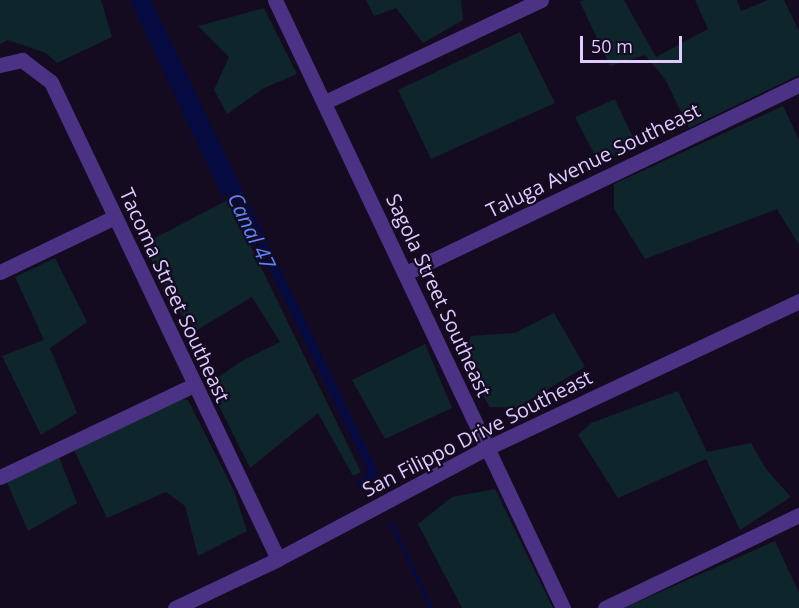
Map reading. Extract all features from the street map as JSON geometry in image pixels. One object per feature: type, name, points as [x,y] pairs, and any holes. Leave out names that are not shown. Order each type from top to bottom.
[{"type":"street","name":"Sagola Street Southeast","points":[[275,0],[563,608]]},
{"type":"street","points":[[325,102],[541,0]]},
{"type":"street","name":"Tacoma Street Southeast","points":[[0,65],[22,60],[51,82],[278,559]]},
{"type":"street","name":"Taluga Avenue Southeast","points":[[406,273],[799,85]]},
{"type":"street","points":[[0,272],[115,217]]},
{"type":"street","name":"San Filippo Drive Southeast","points":[[175,608],[278,559],[487,448],[799,301]]},
{"type":"street","points":[[0,477],[194,385]]},
{"type":"street","points":[[605,608],[799,514]]},
{"type":"shaded area","points":[[0,0],[101,0],[112,37],[57,63],[46,53],[8,40],[0,44]]},
{"type":"shaded area","points":[[366,0],[461,0],[463,20],[423,43],[396,8],[374,16]]},
{"type":"shaded area","points":[[584,0],[624,0],[656,57],[708,29],[695,0],[737,0],[741,11],[768,0],[784,0],[799,31],[799,75],[689,128],[665,79],[645,55],[610,66],[580,2]]},
{"type":"shaded area","points":[[264,8],[297,74],[264,88],[227,114],[214,90],[229,57],[198,26]]},
{"type":"shaded area","points":[[520,32],[555,103],[431,159],[398,90]]},
{"type":"shaded area","points":[[615,99],[636,144],[599,163],[575,117]]},
{"type":"shaded area","points":[[783,106],[799,140],[799,245],[777,209],[645,259],[614,209],[614,184]]},
{"type":"shaded area","points":[[228,200],[361,472],[353,476],[318,413],[250,468],[208,384],[242,361],[280,342],[252,297],[197,330],[181,314],[143,244]]},
{"type":"shaded area","points":[[55,258],[87,322],[50,348],[77,413],[41,435],[2,356],[44,340],[15,277]]},
{"type":"shaded area","points":[[554,313],[585,367],[516,408],[490,407],[461,361],[471,336],[515,333]]},
{"type":"shaded area","points":[[425,344],[452,408],[385,439],[352,380]]},
{"type":"shaded area","points":[[678,391],[707,452],[751,443],[766,469],[791,497],[740,530],[706,459],[618,498],[578,435],[591,423]]},
{"type":"shaded area","points":[[177,398],[188,400],[234,491],[247,531],[198,556],[185,506],[166,492],[107,518],[73,448]]},
{"type":"shaded area","points":[[59,457],[77,503],[28,531],[6,480]]},
{"type":"shaded area","points":[[495,489],[553,608],[462,608],[418,524],[452,497]]},
{"type":"shaded area","points":[[775,541],[799,593],[799,608],[624,608]]},
{"type":"water","name":"Canal 47","points":[[130,0],[151,0],[379,474],[360,490],[356,481],[365,477],[367,469],[234,197],[229,194],[222,196]]},
{"type":"waterway","points":[[392,524],[431,608]]}]
